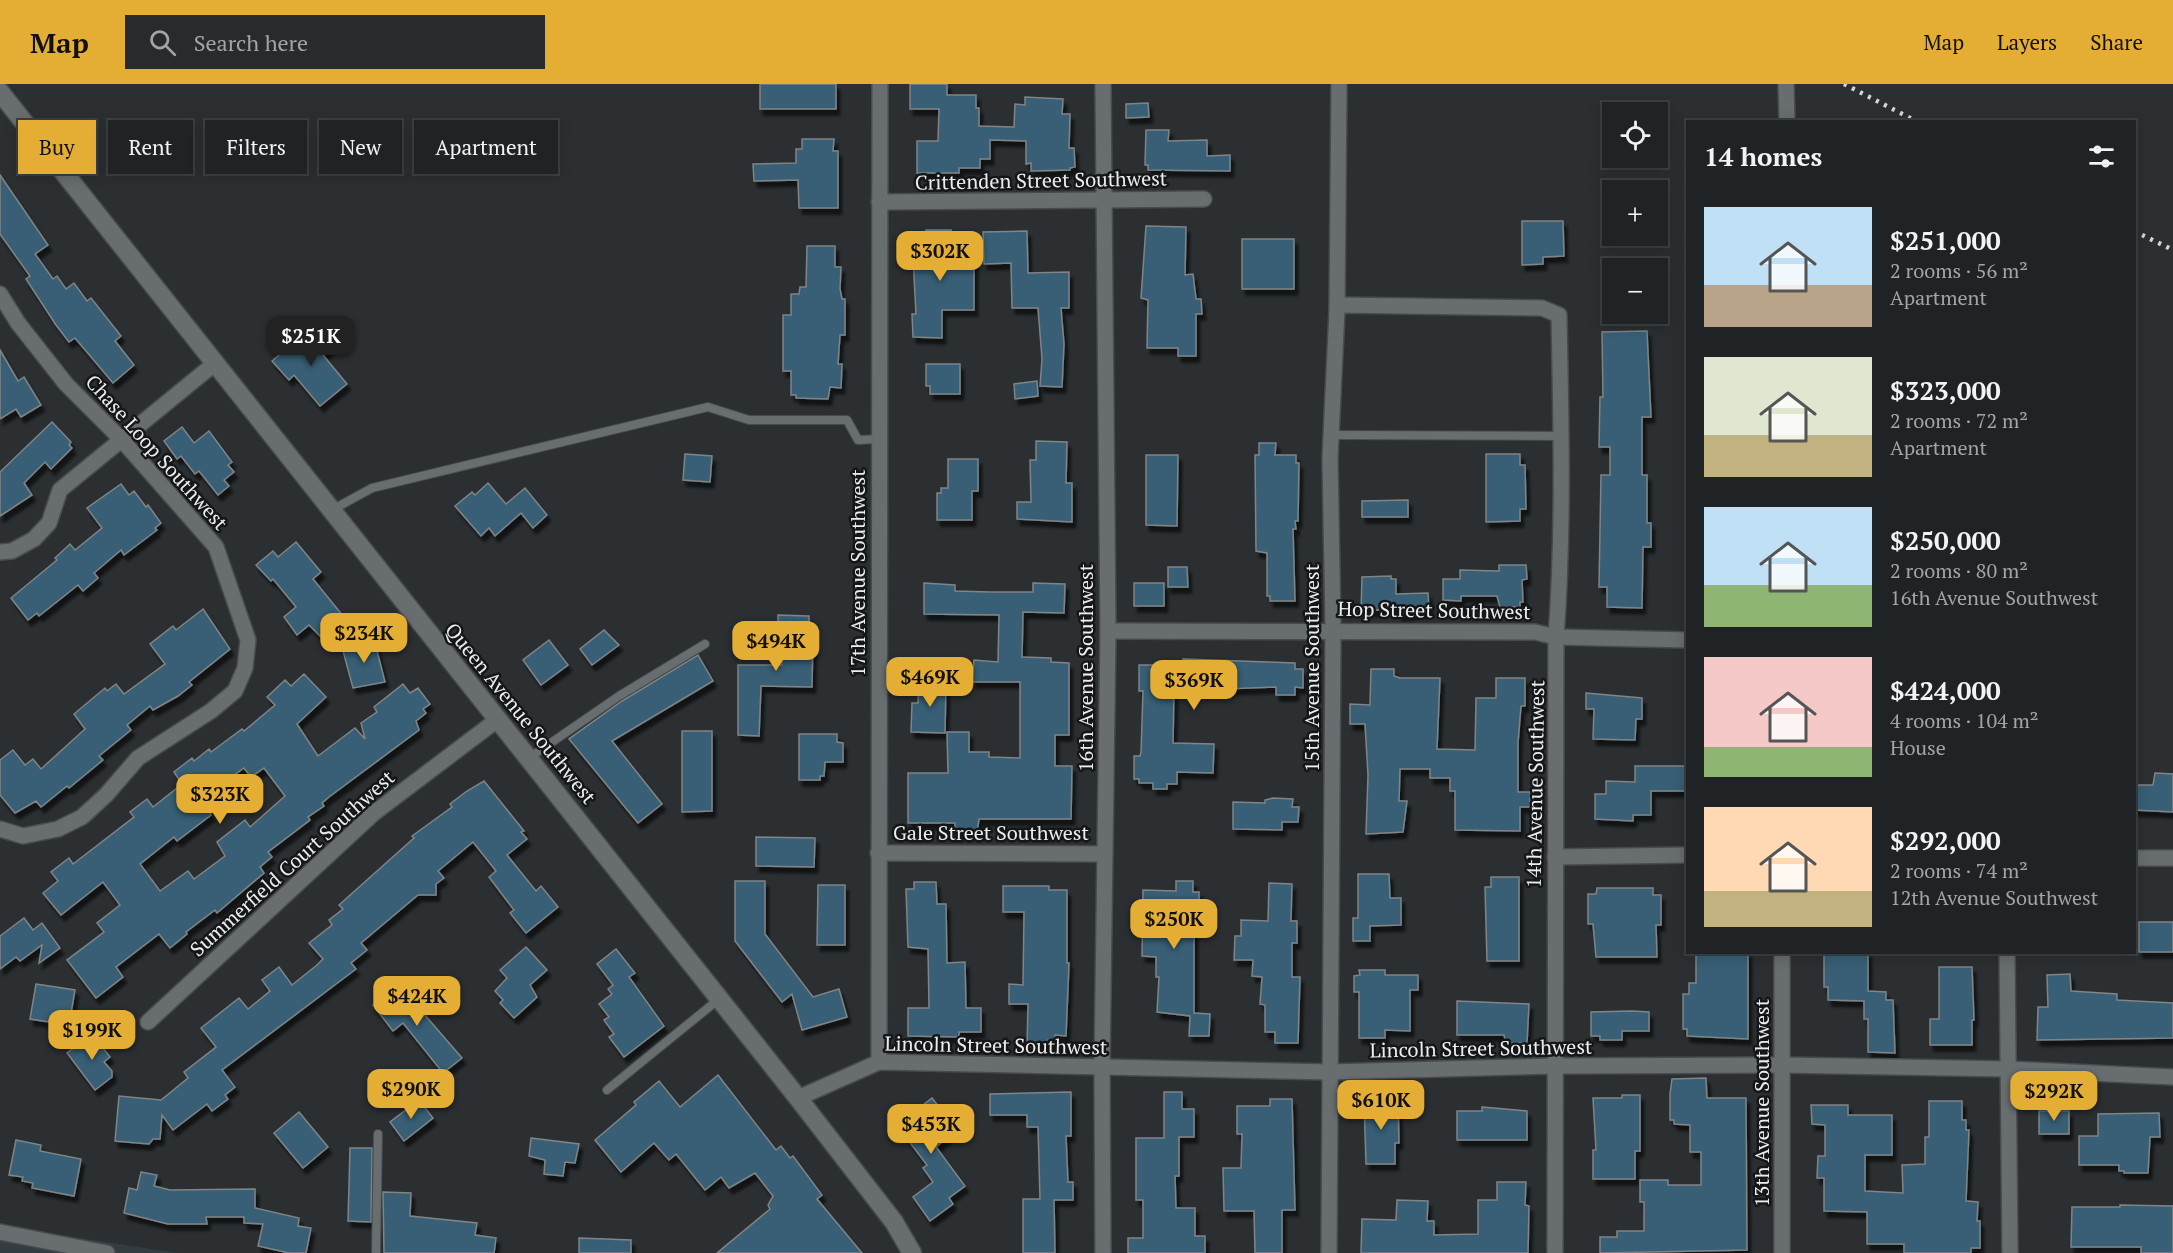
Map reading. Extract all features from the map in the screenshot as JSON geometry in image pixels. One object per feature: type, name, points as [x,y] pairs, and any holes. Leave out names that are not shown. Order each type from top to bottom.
[{"type":"main road","name":"Queen Avenue Southwest","points":[[0,92],[798,1098],[894,1222],[912,1253]]},
{"type":"street","name":"17th Avenue Southwest","points":[[879,1062],[880,84]]},
{"type":"street","name":"16th Avenue Southwest","points":[[1103,84],[1108,631],[1102,1066],[1103,1253]]},
{"type":"street","name":"15th Avenue Southwest","points":[[1329,1253],[1333,630],[1331,435],[1337,305],[1339,84]]},
{"type":"street","points":[[1786,84],[1787,120]]},
{"type":"street","name":"Crittenden Street Southwest","points":[[879,202],[1104,202],[1204,199]]},
{"type":"street","name":"Chase Loop Southwest","points":[[0,294],[18,323],[66,384],[121,439],[216,547],[248,640],[245,668],[235,691],[211,711],[138,758],[106,795],[82,817],[58,829],[23,836],[0,829]]},
{"type":"street","name":"14th Avenue Southwest","points":[[1337,305],[1542,308],[1559,315],[1561,436],[1556,637],[1555,1253]]},
{"type":"street","points":[[0,552],[12,551],[34,539],[49,523],[60,490],[214,364]]},
{"type":"street","name":"Hop Street Southwest","points":[[1108,631],[1535,632],[1556,637],[1686,640]]},
{"type":"street","name":"Summerfield Court Southwest","points":[[148,1022],[374,813],[498,720]]},
{"type":"street","name":"Gale Street Southwest","points":[[878,853],[1104,854]]},
{"type":"street","points":[[1555,857],[1686,855]]},
{"type":"street","points":[[2136,858],[2173,858]]},
{"type":"street","name":"13th Avenue Southwest","points":[[1782,954],[1782,1253]]},
{"type":"street","points":[[2007,954],[2010,1253]]},
{"type":"street","name":"Lincoln Street Southwest","points":[[798,1098],[879,1062],[1330,1072],[1555,1066],[1782,1065],[2009,1069],[2173,1077]]},
{"type":"street","points":[[0,1232],[107,1253]]},
{"type":"lane","points":[[331,511],[372,488],[708,407],[749,420],[847,420],[858,440],[878,440]]},
{"type":"lane","points":[[1331,435],[1561,436]]},
{"type":"lane","points":[[528,758],[619,696],[705,644]]},
{"type":"lane","points":[[607,1090],[719,999]]},
{"type":"lane","points":[[376,1253],[378,1134]]},
{"type":"shaded area","points":[[0,1226],[178,1253],[0,1253]]},
{"type":"building","points":[[760,84],[836,84],[836,109],[760,109]]},
{"type":"building","points":[[910,84],[947,84],[947,95],[976,95],[979,126],[1014,127],[1015,104],[1025,105],[1025,97],[1063,99],[1062,114],[1070,114],[1069,148],[1074,148],[1075,167],[1070,170],[1031,171],[1031,163],[1026,164],[1026,141],[990,140],[990,159],[980,159],[980,168],[959,168],[959,173],[917,173],[917,141],[938,141],[939,109],[910,109]]},
{"type":"building","points":[[1148,103],[1149,117],[1126,118],[1126,104]]},
{"type":"building","points":[[1146,130],[1169,130],[1168,141],[1207,140],[1207,156],[1230,155],[1230,171],[1148,170],[1148,165],[1145,165]]},
{"type":"building","points":[[802,139],[834,139],[833,151],[838,151],[838,208],[799,208],[798,180],[754,181],[753,164],[796,163],[796,149],[802,149]]},
{"type":"building","points":[[0,175],[48,245],[35,254],[53,279],[57,276],[66,289],[74,283],[87,301],[91,298],[121,336],[115,341],[134,365],[113,383],[75,338],[69,342],[56,325],[26,279],[30,276],[0,234]]},
{"type":"building","points":[[1522,221],[1563,221],[1564,256],[1543,257],[1543,264],[1522,265]]},
{"type":"building","points":[[1146,226],[1186,227],[1185,275],[1193,274],[1196,299],[1201,299],[1202,314],[1196,314],[1196,356],[1178,356],[1178,348],[1147,348],[1148,300],[1141,298]]},
{"type":"building","points":[[926,230],[951,230],[953,251],[974,252],[974,310],[942,310],[942,338],[913,337],[912,314],[916,314],[912,238],[926,238]]},
{"type":"building","points":[[1027,231],[1028,273],[1069,272],[1069,308],[1061,308],[1064,344],[1062,387],[1040,386],[1042,359],[1038,308],[1012,308],[1011,263],[984,264],[983,232]]},
{"type":"building","points":[[1242,239],[1294,239],[1294,289],[1242,289]]},
{"type":"building","points":[[807,246],[835,246],[835,267],[841,267],[840,289],[842,299],[845,299],[845,335],[840,335],[838,364],[842,364],[841,388],[830,387],[828,399],[796,398],[796,395],[791,395],[791,371],[783,371],[783,315],[791,315],[791,294],[799,294],[800,287],[806,287]]},
{"type":"building","points":[[312,327],[330,349],[323,355],[347,384],[320,406],[294,375],[289,380],[272,361]]},
{"type":"building","points":[[1647,331],[1651,417],[1642,417],[1642,475],[1647,475],[1647,523],[1651,523],[1651,547],[1643,547],[1642,608],[1607,607],[1607,587],[1599,587],[1601,475],[1610,475],[1610,447],[1599,447],[1600,397],[1603,397],[1602,332]]},
{"type":"building","points":[[0,350],[18,381],[24,377],[41,405],[21,417],[16,409],[0,419]]},
{"type":"building","points":[[926,364],[960,364],[960,394],[930,394],[930,386],[926,386]]},
{"type":"building","points":[[1037,381],[1038,396],[1015,399],[1014,384]]},
{"type":"building","points":[[52,422],[71,442],[69,445],[72,448],[51,469],[45,462],[24,483],[32,495],[0,516],[0,472]]},
{"type":"building","points":[[182,427],[194,443],[209,431],[232,462],[228,465],[234,472],[224,480],[229,486],[218,495],[199,471],[195,474],[181,456],[177,459],[164,441]]},
{"type":"building","points":[[1036,441],[1067,442],[1066,483],[1072,483],[1072,522],[1017,519],[1017,502],[1031,502],[1030,460],[1036,460]]},
{"type":"building","points":[[1259,443],[1276,443],[1275,455],[1296,455],[1296,463],[1299,463],[1298,521],[1295,521],[1296,529],[1293,529],[1295,601],[1270,601],[1270,596],[1267,596],[1267,553],[1256,551],[1255,455],[1259,455]]},
{"type":"building","points":[[685,454],[712,456],[710,482],[683,480]]},
{"type":"building","points":[[1486,454],[1520,454],[1520,465],[1525,465],[1526,509],[1520,509],[1520,521],[1486,522]]},
{"type":"building","points":[[1146,455],[1178,455],[1177,526],[1146,525]]},
{"type":"building","points":[[948,459],[978,459],[978,491],[972,491],[972,520],[937,520],[937,493],[941,493],[941,488],[948,488]]},
{"type":"building","points":[[488,483],[506,504],[525,488],[547,515],[533,528],[521,513],[495,536],[489,528],[481,536],[455,506],[472,492],[475,495]]},
{"type":"building","points":[[121,484],[129,495],[134,491],[146,507],[148,505],[161,523],[155,528],[157,530],[124,555],[121,550],[94,573],[98,578],[83,591],[78,585],[39,616],[37,613],[28,620],[11,598],[57,560],[55,558],[70,544],[75,550],[102,528],[87,508]]},
{"type":"building","points":[[1408,500],[1408,517],[1362,517],[1362,501]]},
{"type":"building","points":[[296,542],[321,572],[313,579],[348,622],[348,628],[328,644],[309,625],[297,635],[284,617],[296,607],[273,579],[271,581],[256,565],[273,551],[278,557]]},
{"type":"building","points":[[1499,565],[1526,565],[1527,579],[1522,580],[1523,602],[1520,602],[1520,607],[1500,607],[1497,596],[1461,596],[1461,601],[1443,600],[1443,579],[1460,579],[1460,570],[1499,571]]},
{"type":"building","points":[[1168,567],[1187,567],[1188,587],[1168,587]]},
{"type":"building","points":[[1391,576],[1391,579],[1396,579],[1396,594],[1428,593],[1429,611],[1399,615],[1399,609],[1361,611],[1362,577]]},
{"type":"building","points":[[924,583],[955,585],[955,591],[991,592],[1033,592],[1033,583],[1065,584],[1064,613],[1023,612],[1022,657],[1051,658],[1051,662],[1069,663],[1069,735],[1055,735],[1055,766],[1072,766],[1071,819],[979,819],[977,833],[955,831],[955,823],[908,823],[908,773],[948,773],[947,732],[969,732],[969,752],[989,752],[989,757],[1020,758],[1020,682],[972,682],[974,660],[998,662],[999,615],[924,614]]},
{"type":"building","points":[[1134,583],[1164,583],[1164,606],[1134,606]]},
{"type":"building","points":[[203,609],[230,649],[189,682],[192,685],[178,696],[153,710],[150,706],[127,725],[131,730],[99,756],[103,760],[69,788],[67,786],[41,807],[36,801],[15,813],[0,795],[0,760],[13,750],[25,765],[33,759],[41,769],[85,729],[74,714],[105,688],[107,691],[116,684],[124,694],[165,664],[150,644],[173,626],[176,630]]},
{"type":"building","points":[[778,615],[809,616],[809,634],[813,634],[812,687],[761,686],[759,736],[738,735],[738,665],[782,665],[783,631],[778,631]]},
{"type":"building","points":[[604,630],[619,645],[592,665],[580,649]]},
{"type":"building","points":[[374,639],[385,682],[353,688],[342,647]]},
{"type":"building","points":[[549,640],[568,665],[541,685],[523,660]]},
{"type":"building","points":[[698,655],[713,681],[612,741],[662,804],[638,823],[569,739],[622,701]]},
{"type":"building","points":[[1183,659],[1295,663],[1295,669],[1303,669],[1303,688],[1295,687],[1295,695],[1276,695],[1276,687],[1224,689],[1224,679],[1190,679],[1190,691],[1174,691],[1173,743],[1214,744],[1213,773],[1177,772],[1177,784],[1167,784],[1167,789],[1153,789],[1153,783],[1139,783],[1139,779],[1134,779],[1134,756],[1140,756],[1141,752],[1143,691],[1139,691],[1139,665],[1183,665]]},
{"type":"building","points":[[1371,669],[1394,669],[1394,676],[1400,678],[1440,678],[1437,749],[1475,750],[1476,698],[1496,698],[1496,678],[1525,678],[1525,706],[1521,706],[1518,743],[1518,792],[1530,792],[1530,807],[1520,807],[1520,831],[1455,830],[1455,791],[1450,791],[1450,778],[1430,778],[1430,769],[1400,769],[1399,801],[1407,801],[1403,832],[1366,834],[1368,775],[1365,724],[1350,724],[1350,704],[1370,705]]},
{"type":"building","points":[[304,674],[326,697],[297,724],[318,756],[355,728],[365,739],[361,723],[377,712],[374,707],[403,684],[410,693],[418,688],[430,704],[423,709],[426,713],[416,721],[419,730],[329,797],[322,803],[324,806],[308,817],[310,820],[268,852],[272,857],[260,867],[264,873],[217,913],[215,910],[186,932],[187,934],[170,948],[159,934],[116,967],[123,977],[96,998],[67,960],[104,932],[97,923],[120,905],[103,882],[61,915],[43,893],[58,881],[51,872],[69,858],[73,864],[134,817],[130,812],[147,799],[153,807],[182,784],[174,772],[192,758],[194,761],[209,749],[211,752],[242,729],[244,731],[275,705],[267,697],[285,680],[291,686]],"holes":[[[244,768],[251,777],[264,768],[285,796],[250,827],[245,820],[217,842],[225,856],[194,879],[188,871],[160,891],[140,864],[174,837],[177,841],[211,815],[201,799]]]},
{"type":"building","points":[[919,680],[946,680],[945,733],[911,732],[912,703],[918,703]]},
{"type":"building","points":[[1586,693],[1642,698],[1642,719],[1636,719],[1635,740],[1593,739],[1594,709],[1586,709]]},
{"type":"building","points":[[682,731],[712,731],[712,811],[682,812]]},
{"type":"building","points":[[799,734],[837,734],[837,742],[843,743],[843,762],[825,762],[824,776],[820,776],[820,780],[799,780]]},
{"type":"building","points":[[1635,766],[1686,766],[1686,791],[1651,791],[1651,815],[1633,815],[1633,821],[1595,819],[1595,794],[1606,794],[1606,781],[1635,782]]},
{"type":"building","points":[[2155,773],[2173,774],[2173,812],[2136,810],[2136,785],[2153,785]]},
{"type":"building","points":[[484,781],[524,831],[521,832],[527,839],[507,855],[536,891],[541,886],[558,907],[526,933],[510,913],[514,910],[489,877],[496,871],[473,842],[438,871],[444,878],[436,884],[436,895],[418,895],[361,943],[367,950],[351,963],[356,969],[222,1070],[235,1087],[225,1095],[228,1099],[212,1111],[207,1104],[173,1130],[162,1115],[160,1139],[153,1139],[149,1144],[115,1141],[119,1096],[161,1100],[188,1078],[184,1072],[216,1047],[201,1028],[239,998],[248,1009],[270,991],[262,980],[279,967],[292,985],[317,965],[323,959],[309,943],[332,925],[329,920],[343,909],[339,905],[414,838],[412,836],[452,807],[450,804],[467,791]]},
{"type":"building","points":[[1293,799],[1292,807],[1299,807],[1298,822],[1282,822],[1282,830],[1233,829],[1233,802],[1265,803],[1265,800]]},
{"type":"building","points":[[756,837],[815,838],[814,867],[756,866]]},
{"type":"building","points":[[1358,874],[1389,874],[1390,898],[1401,898],[1401,925],[1370,926],[1370,941],[1353,941],[1353,918],[1358,918]]},
{"type":"building","points":[[1491,877],[1519,877],[1519,961],[1487,961],[1485,887],[1491,887]]},
{"type":"building","points":[[735,881],[765,881],[765,934],[813,997],[839,989],[847,1017],[802,1030],[792,994],[782,1002],[735,941]]},
{"type":"building","points":[[1176,881],[1193,881],[1193,892],[1199,892],[1199,926],[1194,926],[1194,1013],[1210,1014],[1209,1036],[1189,1036],[1190,1016],[1157,1012],[1159,977],[1156,977],[1156,957],[1142,956],[1143,890],[1176,891]]},
{"type":"building","points":[[914,882],[936,882],[937,904],[946,904],[947,963],[965,962],[966,1008],[981,1008],[981,1032],[959,1032],[959,1037],[908,1036],[908,1008],[929,1008],[928,949],[908,947],[906,889],[914,889]]},
{"type":"building","points":[[1269,883],[1292,884],[1291,921],[1297,921],[1297,943],[1292,943],[1292,977],[1300,977],[1298,1043],[1275,1043],[1275,1032],[1265,1032],[1265,1005],[1260,1004],[1262,977],[1252,976],[1253,960],[1234,960],[1235,936],[1241,936],[1241,920],[1268,921]]},
{"type":"building","points":[[818,885],[845,885],[845,945],[817,945]]},
{"type":"building","points":[[1003,886],[1049,886],[1049,890],[1067,890],[1067,963],[1069,963],[1066,1036],[1055,1035],[1055,1040],[1048,1040],[1048,1047],[1027,1047],[1028,1004],[1009,1004],[1009,984],[1023,985],[1024,912],[1003,912]]},
{"type":"building","points":[[1597,888],[1653,888],[1653,895],[1661,895],[1661,925],[1656,925],[1657,957],[1596,957],[1593,924],[1588,924],[1588,894],[1596,894]]},
{"type":"building","points":[[24,918],[33,930],[42,923],[60,948],[39,963],[42,945],[20,961],[16,957],[0,969],[0,936]]},
{"type":"building","points":[[2139,922],[2173,922],[2173,952],[2139,952]]},
{"type":"building","points":[[526,947],[547,970],[530,985],[537,997],[514,1018],[500,1003],[503,1000],[495,991],[507,978],[500,970]]},
{"type":"building","points":[[616,949],[635,973],[629,977],[664,1026],[624,1057],[609,1037],[614,1034],[604,1020],[609,1017],[599,1004],[612,994],[608,989],[613,985],[597,964]]},
{"type":"building","points":[[1696,954],[1748,954],[1748,1039],[1687,1036],[1687,1029],[1683,1029],[1683,994],[1689,994],[1689,983],[1696,983]]},
{"type":"building","points":[[1824,954],[1868,954],[1868,991],[1886,992],[1886,1000],[1893,1000],[1895,1053],[1868,1052],[1868,1019],[1864,1019],[1864,1001],[1828,1000],[1828,987],[1824,987]]},
{"type":"building","points":[[1939,967],[1972,967],[1974,1020],[1972,1020],[1972,1045],[1930,1045],[1930,1019],[1939,1019]]},
{"type":"building","points":[[1359,970],[1385,970],[1385,975],[1418,975],[1418,990],[1410,990],[1410,1031],[1385,1030],[1385,1038],[1359,1038],[1359,992],[1354,992],[1354,976],[1360,975]]},
{"type":"building","points":[[2070,974],[2071,991],[2117,994],[2117,1000],[2173,1003],[2173,1038],[2037,1040],[2038,1007],[2048,1007],[2047,975]]},
{"type":"building","points":[[36,984],[75,990],[69,1025],[30,1019]]},
{"type":"building","points":[[398,984],[462,1058],[443,1073],[403,1023],[393,1031],[373,1005]]},
{"type":"building","points":[[1457,1001],[1529,1004],[1527,1043],[1506,1043],[1504,1035],[1457,1035]]},
{"type":"building","points":[[1591,1012],[1649,1012],[1649,1031],[1622,1031],[1622,1040],[1600,1040],[1600,1036],[1591,1036]]},
{"type":"building","points":[[92,1034],[110,1057],[104,1062],[112,1071],[112,1077],[95,1090],[67,1053]]},
{"type":"building","points":[[718,1075],[776,1150],[781,1146],[790,1158],[793,1156],[822,1195],[817,1199],[862,1253],[717,1253],[770,1209],[768,1205],[773,1196],[755,1173],[729,1188],[721,1177],[705,1190],[676,1154],[669,1160],[654,1143],[621,1172],[595,1140],[636,1105],[634,1102],[659,1081],[680,1107]]},
{"type":"building","points":[[1706,1078],[1707,1098],[1746,1098],[1747,1250],[1600,1253],[1600,1237],[1617,1237],[1617,1231],[1644,1231],[1644,1202],[1640,1202],[1640,1180],[1668,1180],[1668,1185],[1701,1185],[1701,1152],[1690,1152],[1690,1125],[1674,1124],[1674,1120],[1670,1120],[1670,1094],[1672,1079]]},
{"type":"building","points":[[1071,1092],[1071,1136],[1066,1136],[1068,1182],[1073,1182],[1073,1200],[1054,1200],[1055,1253],[1023,1253],[1023,1199],[1040,1199],[1038,1127],[1027,1127],[1027,1115],[990,1115],[990,1094]]},
{"type":"building","points":[[1164,1092],[1182,1092],[1182,1109],[1194,1109],[1194,1137],[1179,1137],[1179,1176],[1175,1176],[1176,1208],[1195,1208],[1195,1236],[1205,1236],[1205,1253],[1128,1253],[1128,1238],[1143,1238],[1143,1200],[1136,1200],[1136,1138],[1164,1138]]},
{"type":"building","points":[[1622,1095],[1640,1095],[1640,1151],[1635,1151],[1635,1179],[1593,1179],[1593,1150],[1596,1150],[1593,1098],[1622,1098]]},
{"type":"building","points":[[932,1098],[957,1130],[936,1147],[965,1186],[949,1198],[953,1204],[930,1221],[913,1197],[933,1182],[923,1168],[927,1165],[892,1119],[909,1106],[914,1112]]},
{"type":"building","points":[[1270,1099],[1292,1099],[1295,1210],[1282,1210],[1282,1253],[1255,1253],[1254,1211],[1224,1211],[1223,1168],[1241,1168],[1242,1134],[1237,1134],[1237,1106],[1270,1106]]},
{"type":"building","points":[[419,1100],[433,1118],[404,1141],[390,1122]]},
{"type":"building","points":[[1398,1100],[1399,1143],[1395,1143],[1395,1164],[1366,1164],[1364,1101]]},
{"type":"building","points":[[1929,1101],[1962,1101],[1962,1120],[1966,1120],[1966,1130],[1969,1130],[1966,1201],[1978,1202],[1977,1221],[1980,1221],[1980,1248],[1971,1248],[1971,1253],[1904,1253],[1904,1244],[1867,1244],[1867,1212],[1824,1211],[1824,1178],[1817,1178],[1818,1156],[1825,1156],[1825,1125],[1812,1124],[1811,1105],[1848,1105],[1848,1115],[1892,1115],[1892,1155],[1865,1155],[1865,1191],[1903,1193],[1902,1165],[1925,1164],[1925,1137],[1929,1137]]},
{"type":"building","points":[[1482,1107],[1527,1111],[1527,1140],[1457,1140],[1457,1111],[1482,1111]]},
{"type":"building","points":[[2039,1111],[2069,1111],[2069,1134],[2039,1134]]},
{"type":"building","points":[[299,1112],[328,1147],[303,1168],[274,1133]]},
{"type":"building","points":[[2159,1113],[2160,1137],[2150,1137],[2148,1173],[2124,1173],[2124,1171],[2119,1171],[2119,1165],[2079,1165],[2079,1136],[2098,1136],[2098,1114]]},
{"type":"building","points":[[531,1138],[579,1144],[575,1163],[565,1162],[563,1176],[544,1174],[545,1160],[529,1156]]},
{"type":"building","points":[[16,1140],[41,1145],[40,1151],[81,1159],[74,1196],[32,1188],[33,1183],[22,1181],[23,1177],[9,1175]]},
{"type":"building","points":[[350,1148],[372,1148],[371,1222],[348,1221]]},
{"type":"building","points":[[141,1172],[157,1175],[154,1186],[170,1190],[255,1189],[255,1208],[299,1218],[298,1226],[311,1228],[306,1253],[289,1253],[258,1246],[263,1224],[244,1223],[244,1217],[206,1217],[207,1224],[168,1224],[124,1213],[129,1188],[137,1190]]},
{"type":"building","points":[[1497,1182],[1526,1182],[1525,1205],[1529,1206],[1528,1253],[1361,1253],[1362,1219],[1396,1220],[1397,1200],[1428,1201],[1427,1221],[1434,1221],[1434,1235],[1478,1234],[1478,1200],[1497,1200]]},
{"type":"building","points":[[383,1192],[411,1193],[410,1216],[477,1223],[475,1235],[496,1238],[494,1253],[384,1253]]},
{"type":"building","points":[[2120,1205],[2173,1206],[2173,1253],[2141,1253],[2141,1247],[2071,1247],[2072,1207],[2120,1207]]},
{"type":"building","points":[[579,1238],[631,1240],[631,1253],[579,1253]]},
{"type":"railway","points":[[1844,84],[1914,120]]},
{"type":"railway","points":[[2136,232],[2173,250]]}]
